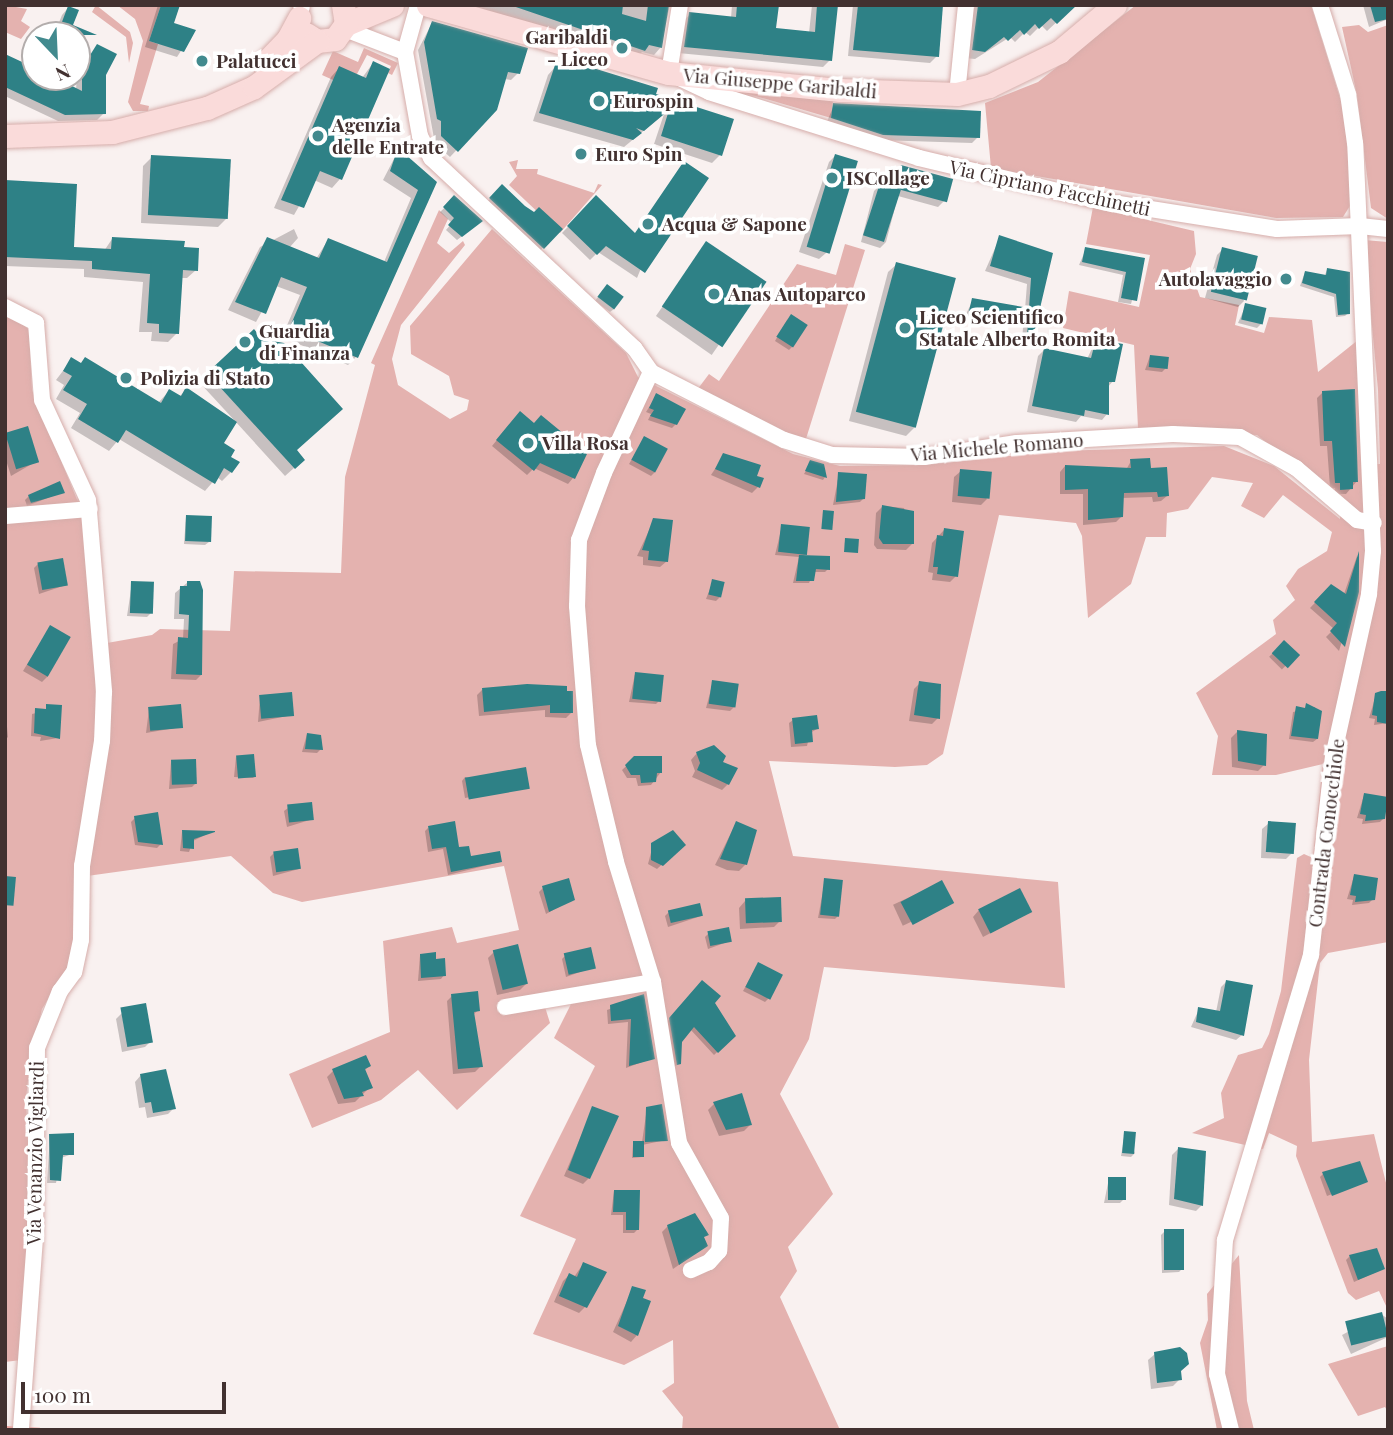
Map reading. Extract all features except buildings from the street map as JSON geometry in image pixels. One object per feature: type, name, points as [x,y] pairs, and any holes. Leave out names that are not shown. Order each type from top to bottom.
[{"type":"main road","points":[[5,136],[112,132],[185,113],[254,87],[317,41],[335,39],[345,20],[392,5]]},
{"type":"main road","name":"Via Giuseppe Garibaldi","points":[[428,5],[669,74],[840,90],[957,94],[989,86],[1059,52],[1115,5]]},
{"type":"main road","points":[[301,9],[304,33],[317,41]]},
{"type":"main road","points":[[185,113],[264,64],[288,39],[301,9]]},
{"type":"street","name":"Via Michele Romano","points":[[418,5],[405,52],[420,136],[431,158],[635,349],[651,372],[784,440],[832,455],[924,457],[1017,443],[1173,434],[1240,437],[1296,468],[1357,520],[1374,523]]},
{"type":"street","points":[[669,74],[680,5]]},
{"type":"street","points":[[957,94],[966,5]]},
{"type":"street","name":"Contrada Conocchiole","points":[[1231,1430],[1217,1374],[1225,1240],[1311,955],[1333,757],[1369,594],[1374,523],[1360,226],[1348,94],[1320,5]]},
{"type":"street","points":[[345,20],[405,52]]},
{"type":"street","name":"Via Cipriano Facchinetti","points":[[669,74],[721,96],[919,158],[1012,182],[1185,217],[1277,229],[1360,226],[1388,229]]},
{"type":"street","name":"Via Venanzio Vigliardi","points":[[5,307],[36,323],[42,400],[90,509],[103,692],[102,741],[82,866],[79,950],[74,972],[60,991],[37,1048],[35,1238],[22,1422]]},
{"type":"street","points":[[651,372],[604,473],[579,540],[577,606],[588,746],[616,862],[653,982],[679,1143],[721,1218],[719,1251],[709,1262],[691,1270]]},
{"type":"street","points":[[5,516],[90,509]]},
{"type":"street","points":[[505,1007],[653,982]]},
{"type":"shaded area","points":[[5,5],[27,9],[21,21],[21,39],[5,32]]},
{"type":"shaded area","points":[[96,5],[130,32],[133,43],[129,63],[126,37],[92,12]]},
{"type":"shaded area","points":[[117,5],[161,5],[149,41],[158,44],[140,104],[149,106],[148,111],[133,111],[128,102],[143,41],[135,19]]},
{"type":"shaded area","points":[[1136,5],[1311,5],[1343,108],[1353,201],[1343,217],[1276,218],[991,168],[985,103],[1038,82]]},
{"type":"shaded area","points":[[1359,25],[1368,32],[1388,25],[1388,219],[1371,208],[1357,95],[1342,27]]},
{"type":"shaded area","points":[[364,48],[398,63],[392,75],[388,73],[391,66],[367,55],[357,74],[333,80],[322,75],[333,51],[358,62]]},
{"type":"shaded area","points":[[741,88],[833,101],[831,118],[742,92]]},
{"type":"shaded area","points":[[518,160],[516,169],[538,169],[537,174],[594,193],[598,184],[602,185],[560,233],[509,185],[517,176],[509,162]]},
{"type":"shaded area","points":[[1093,207],[1194,231],[1196,254],[1190,269],[1200,297],[1239,305],[1235,325],[1264,333],[1269,317],[1312,320],[1318,372],[1358,340],[1363,465],[1380,464],[1378,390],[1364,240],[1388,242],[1388,942],[1328,953],[1320,963],[1309,1060],[1312,1142],[1374,1134],[1388,1191],[1388,1310],[1379,1291],[1356,1300],[1348,1293],[1296,1156],[1297,1146],[1269,1133],[1263,1149],[1192,1133],[1224,1118],[1221,1093],[1238,1055],[1262,1048],[1269,1034],[1281,991],[1297,858],[1304,854],[1313,858],[1323,764],[1276,775],[1212,775],[1218,736],[1196,693],[1276,634],[1273,620],[1295,600],[1286,586],[1298,569],[1327,551],[1332,532],[1283,495],[1264,518],[1241,506],[1253,483],[1212,477],[1188,509],[1167,513],[1166,537],[1146,537],[1131,584],[1088,618],[1082,536],[1076,523],[999,515],[943,754],[927,765],[895,767],[769,761],[793,856],[1058,882],[1065,988],[824,967],[809,1039],[780,1094],[833,1194],[788,1247],[797,1271],[780,1297],[840,1430],[682,1430],[683,1417],[662,1391],[674,1383],[673,1340],[624,1365],[533,1334],[576,1239],[520,1216],[595,1066],[554,1038],[571,1004],[545,1007],[550,1023],[457,1110],[418,1070],[381,1100],[312,1128],[289,1074],[390,1032],[383,941],[452,927],[457,943],[519,930],[504,866],[302,902],[273,893],[231,856],[87,876],[107,643],[152,635],[160,629],[230,631],[234,571],[341,573],[345,477],[375,365],[371,363],[439,210],[448,219],[437,243],[449,253],[463,241],[465,245],[401,325],[392,359],[398,385],[450,419],[467,410],[469,400],[454,395],[449,376],[411,354],[410,326],[492,229],[626,353],[638,377],[793,454],[840,466],[926,465],[1056,451],[1224,446],[1274,466],[1340,519],[1341,502],[1257,435],[1138,428],[1134,345],[1063,328],[1069,291],[1139,307],[1150,255],[1086,244]]},
{"type":"shaded area","points":[[845,244],[865,250],[805,442],[697,390],[709,374],[719,381],[797,264],[836,275]]},
{"type":"shaded area","points":[[5,316],[17,319],[29,330],[32,390],[85,519],[95,646],[95,759],[77,940],[69,964],[42,1009],[30,1061],[26,1099],[31,1206],[21,1360],[5,1362]]},
{"type":"shaded area","points":[[1239,1255],[1247,1401],[1254,1430],[1217,1430],[1200,1343],[1208,1320],[1207,1294]]},
{"type":"shaded area","points":[[1388,1346],[1388,1412],[1385,1407],[1358,1416],[1328,1364]]},
{"type":"waterway","points":[[5,1428],[39,1430]]},
{"type":"place","name":"Garibaldi - Liceo","points":[[622,48]]},
{"type":"place","name":"Palatucci","points":[[202,61]]},
{"type":"place","name":"Eurospin","points":[[599,101]]},
{"type":"place","name":"Agenzia delle Entrate","points":[[318,136]]},
{"type":"place","name":"Euro Spin","points":[[581,154]]},
{"type":"place","name":"ISCollage","points":[[832,178]]},
{"type":"place","name":"Acqua & Sapone","points":[[648,224]]},
{"type":"place","name":"Autolavaggio","points":[[1286,279]]},
{"type":"place","name":"Anas Autoparco","points":[[714,294]]},
{"type":"place","name":"Liceo Scientifico Statale Alberto Romita","points":[[905,328]]},
{"type":"place","name":"Guardia di Finanza","points":[[245,342]]},
{"type":"place","name":"Polizia di Stato","points":[[126,378]]},
{"type":"place","name":"Villa Rosa","points":[[528,443]]}]
